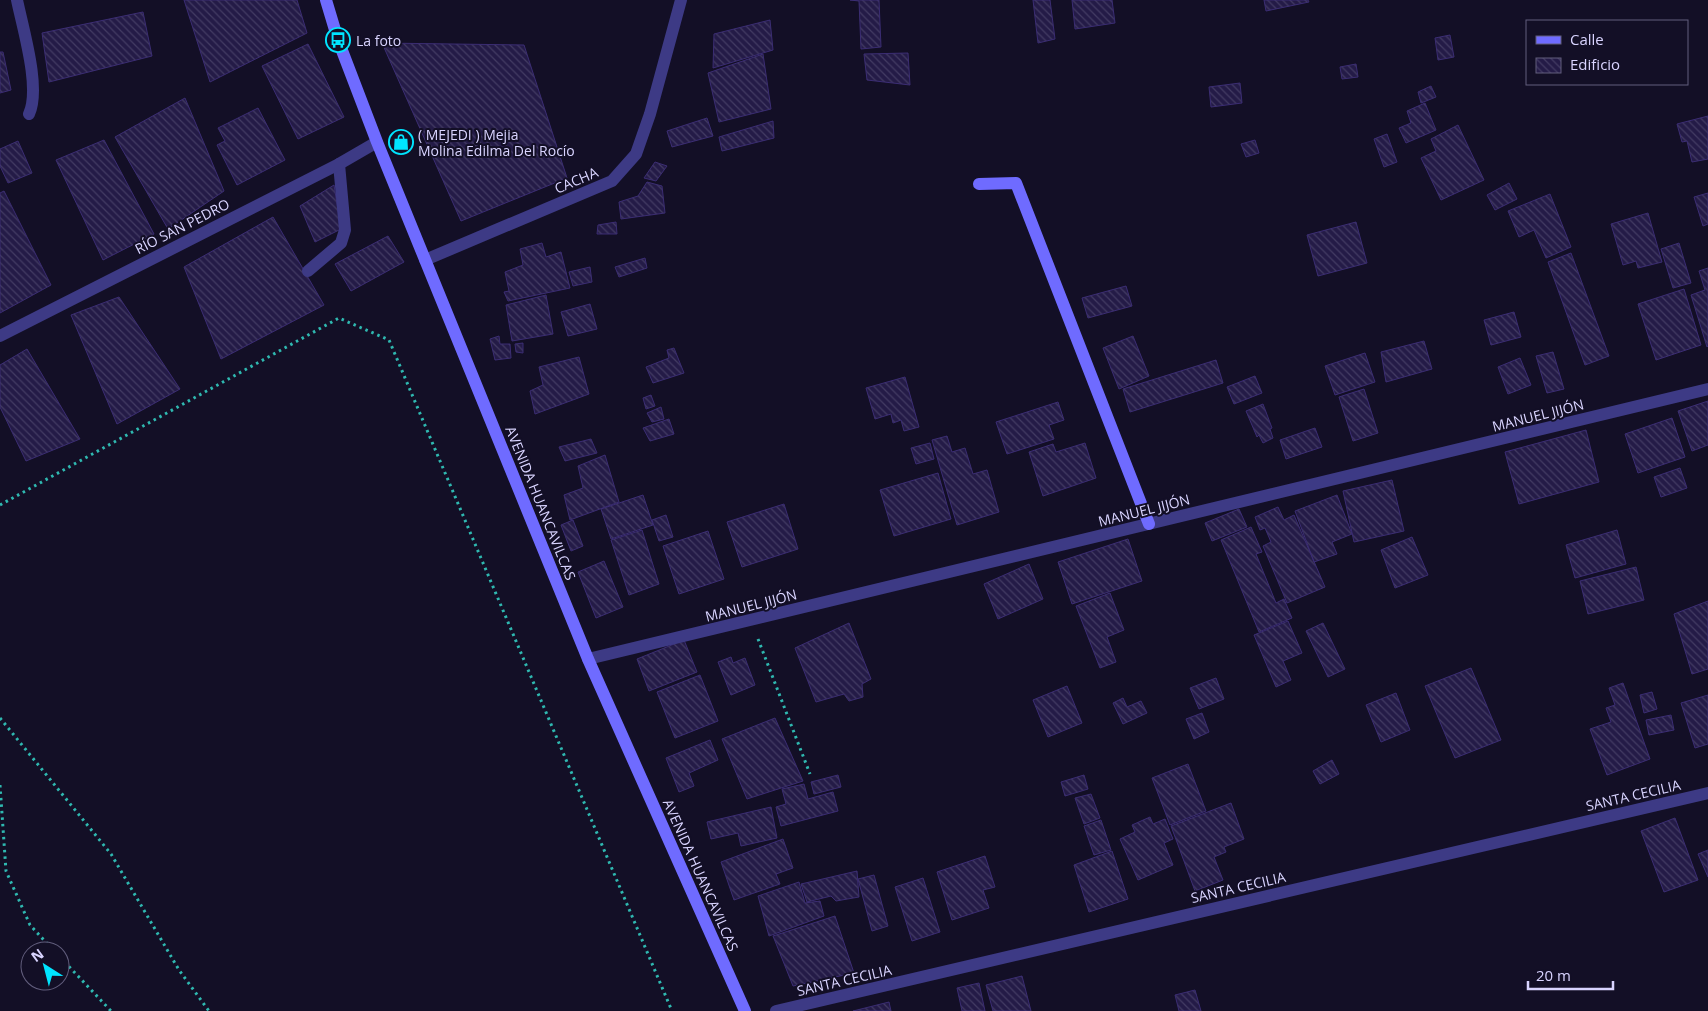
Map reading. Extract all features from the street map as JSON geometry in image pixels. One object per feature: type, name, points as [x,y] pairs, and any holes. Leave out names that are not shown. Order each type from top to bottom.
[{"type":"street","points":[[17,0],[34,88],[34,104],[30,114]]},
{"type":"street","name":"AVENIDA HUANCAVILCAS","points":[[326,0],[338,40],[377,142],[588,659],[745,1011]]},
{"type":"street","name":"CACHA","points":[[425,260],[612,180],[636,154],[650,114],[681,0]]},
{"type":"street","name":"RÍO SAN PEDRO","points":[[0,336],[339,164],[377,142]]},
{"type":"street","points":[[308,271],[341,243],[345,230],[339,164]]},
{"type":"street","points":[[979,184],[1016,183],[1149,524]]},
{"type":"street","name":"MANUEL JIJÓN","points":[[588,659],[1708,389]]},
{"type":"street","name":"SANTA CECILIA","points":[[776,1011],[1708,793]]},
{"type":"path","points":[[0,505],[339,318],[389,340],[672,1011]]},
{"type":"path","points":[[750,620],[810,774]]},
{"type":"path","points":[[0,718],[111,854],[179,970],[209,1011]]},
{"type":"path","points":[[0,785],[6,871],[30,925],[45,941]]},
{"type":"path","points":[[70,968],[111,1011]]},
{"type":"building","points":[[184,0],[297,0],[307,33],[210,82]]},
{"type":"building","points":[[850,0],[879,0],[881,47],[861,49],[859,1]]},
{"type":"building","points":[[1033,0],[1050,0],[1055,39],[1038,43]]},
{"type":"building","points":[[1072,0],[1112,0],[1115,23],[1075,29]]},
{"type":"building","points":[[1264,0],[1308,0],[1309,2],[1266,11]]},
{"type":"building","points":[[143,12],[152,56],[49,82],[42,33]]},
{"type":"building","points":[[770,20],[773,50],[713,68],[714,34]]},
{"type":"building","points":[[1450,35],[1454,57],[1438,60],[1435,38]]},
{"type":"building","points":[[382,43],[524,45],[567,178],[461,221]]},
{"type":"building","points":[[308,44],[344,117],[298,139],[262,66]]},
{"type":"building","points":[[0,52],[3,52],[11,90],[0,93]]},
{"type":"building","points":[[908,53],[910,85],[867,80],[864,54]]},
{"type":"building","points":[[763,54],[771,109],[719,122],[708,73]]},
{"type":"building","points":[[1356,64],[1358,77],[1342,79],[1340,67]]},
{"type":"building","points":[[1240,83],[1242,103],[1211,107],[1209,87]]},
{"type":"building","points":[[1431,86],[1436,97],[1421,103],[1418,92]]},
{"type":"building","points":[[185,98],[224,191],[168,229],[115,137]]},
{"type":"building","points":[[1425,103],[1436,130],[1406,143],[1399,128],[1411,123],[1407,111]]},
{"type":"building","points":[[258,108],[285,160],[237,185],[217,145],[225,141],[218,128]]},
{"type":"building","points":[[1708,116],[1708,159],[1692,162],[1687,141],[1682,142],[1677,124]]},
{"type":"building","points":[[707,118],[713,136],[672,147],[667,131]]},
{"type":"building","points":[[773,121],[774,138],[722,151],[719,137]]},
{"type":"building","points":[[1458,125],[1484,180],[1441,200],[1421,158],[1436,151],[1431,139]]},
{"type":"building","points":[[1387,134],[1397,162],[1384,167],[1374,139]]},
{"type":"building","points":[[104,140],[154,234],[103,260],[56,160]]},
{"type":"building","points":[[1255,140],[1259,153],[1246,157],[1241,144]]},
{"type":"building","points":[[18,141],[32,173],[8,183],[0,166],[0,149]]},
{"type":"building","points":[[655,162],[667,166],[656,181],[644,178]]},
{"type":"building","points":[[647,182],[662,186],[665,213],[621,219],[619,202],[638,196]]},
{"type":"building","points":[[1509,183],[1517,199],[1495,210],[1487,195]]},
{"type":"building","points":[[334,185],[341,229],[315,242],[300,206]]},
{"type":"building","points":[[4,191],[51,285],[0,313],[0,193]]},
{"type":"building","points":[[1708,193],[1708,224],[1703,226],[1694,197]]},
{"type":"building","points":[[1550,194],[1571,247],[1546,258],[1534,230],[1519,237],[1508,211]]},
{"type":"building","points":[[1648,213],[1662,262],[1638,268],[1636,261],[1623,265],[1611,224]]},
{"type":"building","points":[[273,217],[324,305],[221,359],[184,267]]},
{"type":"building","points":[[616,222],[617,234],[597,234],[598,225]]},
{"type":"building","points":[[1356,222],[1367,263],[1318,276],[1307,235]]},
{"type":"building","points":[[388,236],[404,262],[351,291],[335,264]]},
{"type":"building","points":[[542,243],[546,257],[561,252],[570,288],[508,301],[504,292],[509,291],[505,272],[523,265],[520,249]]},
{"type":"building","points":[[1679,243],[1691,283],[1673,288],[1661,249]]},
{"type":"building","points":[[1571,253],[1609,356],[1585,365],[1548,262]]},
{"type":"building","points":[[645,258],[647,268],[619,277],[615,267]]},
{"type":"building","points":[[590,267],[592,282],[573,286],[569,272]]},
{"type":"building","points":[[1708,268],[1707,347],[1691,295],[1705,290],[1699,271]]},
{"type":"building","points":[[1126,286],[1132,306],[1088,318],[1082,298]]},
{"type":"building","points":[[1684,289],[1701,345],[1656,360],[1638,304]]},
{"type":"building","points":[[546,295],[553,334],[512,341],[506,305]]},
{"type":"building","points":[[119,297],[180,389],[117,424],[71,315]]},
{"type":"building","points":[[590,304],[597,329],[568,336],[561,312]]},
{"type":"building","points":[[1514,312],[1521,337],[1491,345],[1484,320]]},
{"type":"building","points":[[499,336],[500,344],[510,344],[511,358],[495,360],[490,339]]},
{"type":"building","points":[[1133,336],[1149,376],[1119,389],[1103,348]]},
{"type":"building","points":[[1424,341],[1432,369],[1386,382],[1381,352]]},
{"type":"building","points":[[523,343],[523,353],[516,352],[515,344]]},
{"type":"building","points":[[674,348],[684,373],[653,383],[646,367],[669,358],[667,350]]},
{"type":"building","points":[[27,349],[80,439],[26,461],[0,407],[0,365]]},
{"type":"building","points":[[1553,352],[1564,389],[1547,393],[1536,356]]},
{"type":"building","points":[[1365,353],[1375,382],[1335,395],[1325,366]]},
{"type":"building","points":[[579,357],[589,394],[535,414],[530,391],[543,385],[539,367]]},
{"type":"building","points":[[1520,358],[1531,385],[1508,394],[1498,367]]},
{"type":"building","points":[[1216,360],[1223,383],[1130,412],[1123,389]]},
{"type":"building","points":[[1255,376],[1262,393],[1234,404],[1227,387]]},
{"type":"building","points":[[905,377],[919,427],[904,431],[901,420],[893,423],[891,414],[875,419],[866,388]]},
{"type":"building","points":[[1364,389],[1378,433],[1353,441],[1339,397]]},
{"type":"building","points":[[651,395],[655,406],[646,409],[643,398]]},
{"type":"building","points":[[1708,401],[1708,445],[1692,451],[1678,411]]},
{"type":"building","points":[[1058,402],[1064,420],[1049,425],[1054,439],[1007,454],[996,422]]},
{"type":"building","points":[[1263,404],[1272,428],[1270,429],[1273,438],[1263,443],[1259,435],[1257,437],[1246,411]]},
{"type":"building","points":[[661,407],[664,419],[652,422],[647,413]]},
{"type":"building","points":[[1672,418],[1685,457],[1638,473],[1625,434]]},
{"type":"building","points":[[669,419],[674,434],[650,441],[643,428]]},
{"type":"building","points":[[1315,428],[1322,447],[1286,459],[1280,440]]},
{"type":"building","points":[[1586,430],[1599,482],[1519,504],[1505,452]]},
{"type":"building","points":[[947,436],[952,452],[965,448],[973,474],[987,470],[999,512],[957,525],[932,440]]},
{"type":"building","points":[[591,439],[597,453],[565,461],[559,447]]},
{"type":"building","points":[[930,443],[934,459],[916,464],[911,448]]},
{"type":"building","points":[[1085,443],[1096,478],[1043,496],[1029,452],[1053,444],[1056,452]]},
{"type":"building","points":[[605,455],[619,502],[570,520],[564,495],[583,488],[578,466]]},
{"type":"building","points":[[1680,468],[1687,488],[1661,497],[1654,477]]},
{"type":"building","points":[[938,473],[951,519],[894,536],[880,490]]},
{"type":"building","points":[[1392,480],[1404,531],[1354,542],[1343,491]]},
{"type":"building","points":[[643,495],[653,525],[611,539],[601,509]]},
{"type":"building","points":[[1337,495],[1352,534],[1332,542],[1337,554],[1314,562],[1295,511]]},
{"type":"building","points":[[784,504],[798,549],[742,567],[727,522]]},
{"type":"building","points":[[1278,507],[1284,520],[1294,515],[1325,587],[1287,603],[1263,546],[1271,542],[1265,528],[1260,530],[1255,517]]},
{"type":"building","points":[[1239,509],[1247,527],[1212,541],[1205,523]]},
{"type":"building","points":[[666,515],[673,537],[659,541],[652,520]]},
{"type":"building","points":[[573,520],[583,546],[571,551],[561,525]]},
{"type":"building","points":[[1251,527],[1262,552],[1256,554],[1276,603],[1284,599],[1292,618],[1259,632],[1221,540]]},
{"type":"building","points":[[642,530],[659,584],[629,595],[611,540]]},
{"type":"building","points":[[1617,530],[1626,564],[1575,578],[1566,545]]},
{"type":"building","points":[[708,531],[724,579],[679,594],[663,546]]},
{"type":"building","points":[[1412,537],[1428,575],[1395,588],[1381,550]]},
{"type":"building","points":[[1128,539],[1142,581],[1072,604],[1058,562]]},
{"type":"building","points":[[604,561],[623,607],[596,618],[578,572]]},
{"type":"building","points":[[1029,564],[1043,599],[998,619],[984,584]]},
{"type":"building","points":[[1636,567],[1644,600],[1588,614],[1580,581]]},
{"type":"building","points":[[1110,593],[1124,630],[1107,637],[1116,662],[1100,668],[1076,606]]},
{"type":"building","points":[[1708,601],[1708,669],[1692,674],[1674,614]]},
{"type":"building","points":[[1288,621],[1302,653],[1283,661],[1291,680],[1276,687],[1254,635]]},
{"type":"building","points":[[849,623],[871,679],[862,684],[863,697],[849,701],[844,694],[816,702],[795,648]]},
{"type":"building","points":[[1323,623],[1345,669],[1328,677],[1306,631]]},
{"type":"building","points":[[684,640],[697,672],[649,691],[637,659]]},
{"type":"building","points":[[731,657],[733,663],[745,658],[755,685],[731,695],[718,662]]},
{"type":"building","points":[[1471,668],[1501,740],[1455,758],[1425,686]]},
{"type":"building","points":[[700,675],[718,721],[675,738],[657,692]]},
{"type":"building","points":[[1216,678],[1224,699],[1199,709],[1190,688]]},
{"type":"building","points":[[1623,683],[1650,759],[1607,775],[1590,729],[1611,722],[1606,708],[1615,705],[1609,688]]},
{"type":"building","points":[[1067,686],[1082,723],[1048,737],[1033,700]]},
{"type":"building","points":[[1652,692],[1657,709],[1644,713],[1640,695]]},
{"type":"building","points":[[1396,693],[1410,730],[1381,742],[1366,705]]},
{"type":"building","points":[[1708,695],[1708,744],[1695,748],[1681,703]]},
{"type":"building","points":[[1123,698],[1127,707],[1141,701],[1147,713],[1123,724],[1113,703]]},
{"type":"building","points":[[1202,713],[1209,732],[1194,739],[1186,719]]},
{"type":"building","points":[[1671,715],[1674,730],[1649,735],[1646,720]]},
{"type":"building","points":[[775,718],[803,781],[747,799],[722,739]]},
{"type":"building","points":[[710,740],[718,760],[689,773],[694,786],[679,792],[666,758]]},
{"type":"building","points":[[1332,760],[1339,774],[1320,784],[1313,771]]},
{"type":"building","points":[[1188,764],[1206,811],[1170,825],[1152,778]]},
{"type":"building","points":[[838,775],[841,787],[814,794],[811,782]]},
{"type":"building","points":[[1084,775],[1088,789],[1065,796],[1061,782]]},
{"type":"building","points":[[804,784],[808,799],[833,792],[838,811],[781,826],[776,807],[786,804],[782,789]]},
{"type":"building","points":[[1091,794],[1100,818],[1084,824],[1075,798]]},
{"type":"building","points":[[1231,803],[1244,839],[1224,847],[1226,852],[1214,857],[1223,880],[1195,891],[1171,826]]},
{"type":"building","points":[[771,807],[777,838],[741,846],[738,833],[711,839],[707,822]]},
{"type":"building","points":[[1150,817],[1153,824],[1165,819],[1173,839],[1164,843],[1173,865],[1138,880],[1120,839],[1135,832],[1132,825]]},
{"type":"building","points":[[1675,818],[1698,880],[1664,892],[1641,831]]},
{"type":"building","points":[[1101,820],[1111,850],[1094,855],[1084,826]]},
{"type":"building","points":[[783,839],[793,868],[776,874],[780,884],[734,900],[721,862]]},
{"type":"building","points":[[1708,850],[1708,877],[1698,854]]},
{"type":"building","points":[[1112,851],[1128,899],[1089,912],[1074,865]]},
{"type":"building","points":[[985,856],[995,887],[983,890],[989,908],[952,920],[937,872]]},
{"type":"building","points":[[857,871],[859,897],[836,901],[831,896],[807,902],[801,884]]},
{"type":"building","points":[[874,875],[888,926],[872,931],[858,879]]},
{"type":"building","points":[[923,878],[940,932],[912,941],[895,887]]},
{"type":"building","points":[[799,882],[805,903],[820,901],[824,916],[769,936],[758,896]]},
{"type":"building","points":[[835,916],[854,973],[793,986],[773,936]]},
{"type":"building","points":[[1022,976],[1031,1011],[993,1011],[986,985]]},
{"type":"building","points":[[979,983],[985,1011],[962,1011],[957,988]]},
{"type":"building","points":[[1195,990],[1201,1011],[1179,1011],[1175,995]]},
{"type":"building","points":[[889,1002],[891,1011],[853,1011]]},
{"type":"place","name":"La foto","points":[[338,40]]},
{"type":"place","name":"( MEJEDI ) Mejia Molina Edilma Del Rocío","points":[[401,142]]}]
